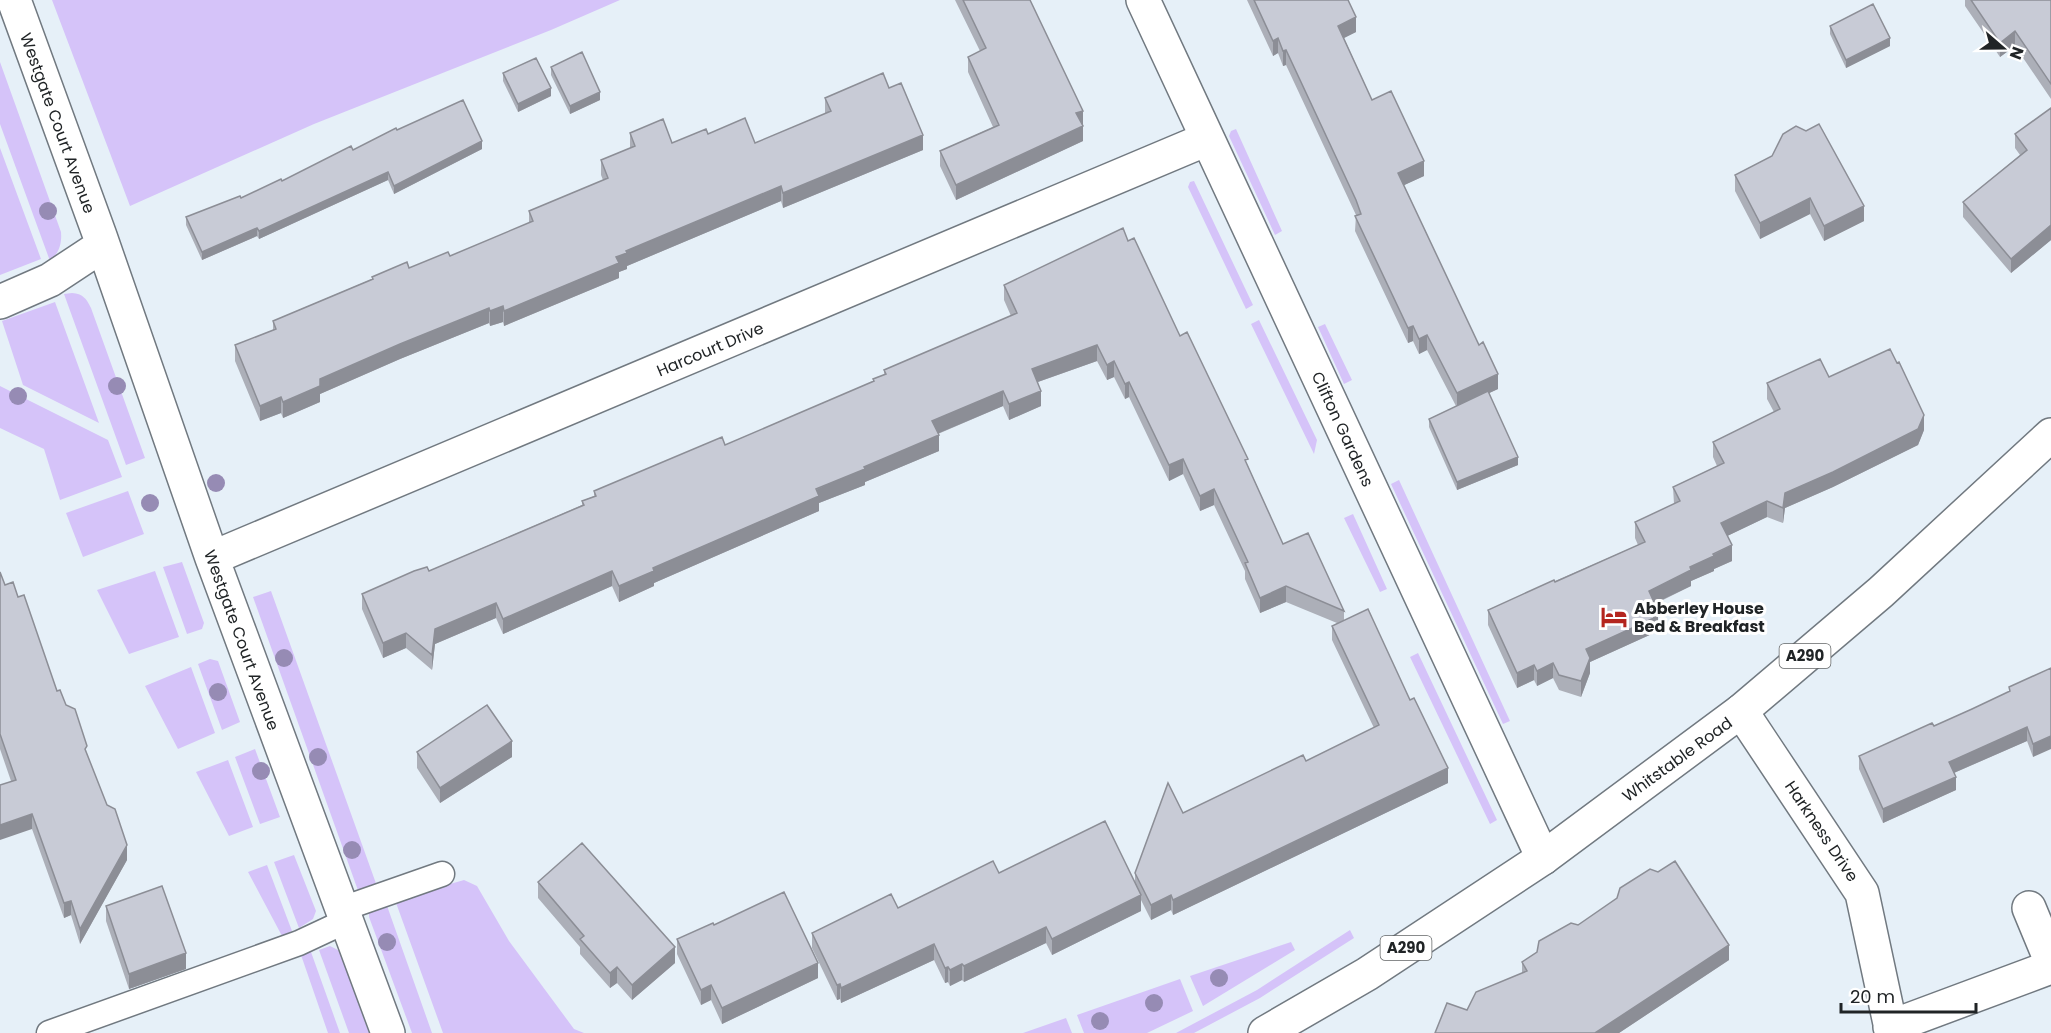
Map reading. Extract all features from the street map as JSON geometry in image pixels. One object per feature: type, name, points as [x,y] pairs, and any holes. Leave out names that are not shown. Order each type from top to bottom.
[{"type":"street","name":"Westgate Court Avenue","points":[[14,0],[103,245],[212,558],[388,1033]]},
{"type":"street","name":"Clifton Gardens","points":[[1143,0],[1543,858]]},
{"type":"street","name":"Harcourt Drive","points":[[212,558],[1207,139]]},
{"type":"street","points":[[0,302],[50,280],[103,245]]},
{"type":"street","name":"Whitstable Road","points":[[1265,1033],[1367,974],[1543,858],[1741,711],[1881,592],[2051,435]]},
{"type":"street","name":"Harkness Drive","points":[[1741,711],[1862,893],[1891,1030]]},
{"type":"street","points":[[2029,908],[2051,961]]},
{"type":"street","points":[[1891,1030],[2051,967]]},
{"type":"lane","points":[[49,1033],[299,943],[344,915],[442,874]]},
{"type":"shaded area","points":[[52,0],[620,0],[551,30],[314,124],[130,206]]},
{"type":"shaded area","points":[[0,62],[61,232],[59,248],[50,261],[0,124]]},
{"type":"shaded area","points":[[1236,129],[1282,231],[1275,235],[1229,136],[1231,131]]},
{"type":"shaded area","points":[[0,148],[41,259],[0,275]]},
{"type":"shaded area","points":[[1194,181],[1253,305],[1246,309],[1188,187],[1190,182]]},
{"type":"shaded area","points":[[72,293],[84,297],[91,308],[145,458],[126,465],[64,294]]},
{"type":"shaded area","points":[[55,302],[99,423],[23,385],[2,321]]},
{"type":"shaded area","points":[[1259,320],[1317,440],[1314,454],[1251,324]]},
{"type":"shaded area","points":[[1325,324],[1352,380],[1344,384],[1318,327]]},
{"type":"shaded area","points":[[0,386],[108,440],[122,477],[60,500],[44,449],[0,428]]},
{"type":"shaded area","points":[[1399,480],[1510,721],[1503,724],[1391,484]]},
{"type":"shaded area","points":[[128,491],[144,534],[83,557],[66,513]]},
{"type":"shaded area","points":[[1353,514],[1387,589],[1380,592],[1344,518]]},
{"type":"shaded area","points":[[182,562],[204,623],[202,629],[187,634],[163,567]]},
{"type":"shaded area","points":[[155,571],[179,637],[129,654],[97,590]]},
{"type":"shaded area","points":[[271,591],[378,889],[360,896],[253,597]]},
{"type":"shaded area","points":[[1418,653],[1497,820],[1490,824],[1410,657]]},
{"type":"shaded area","points":[[210,659],[218,661],[240,722],[222,730],[198,664]]},
{"type":"shaded area","points":[[191,667],[215,733],[178,749],[145,686]]},
{"type":"shaded area","points":[[255,749],[280,817],[260,824],[235,757]]},
{"type":"shaded area","points":[[228,760],[253,827],[229,836],[196,772]]},
{"type":"shaded area","points":[[294,855],[316,911],[313,919],[299,928],[274,862]]},
{"type":"shaded area","points":[[267,865],[292,931],[282,936],[248,872]]},
{"type":"shaded area","points":[[464,880],[477,886],[509,941],[574,1029],[584,1033],[443,1033],[395,900]]},
{"type":"shaded area","points":[[386,903],[432,1033],[412,1033],[369,917],[369,910]]},
{"type":"shaded area","points":[[1350,930],[1354,938],[1260,998],[1194,1033],[1176,1033],[1257,990]]},
{"type":"shaded area","points":[[1291,942],[1295,950],[1203,1006],[1190,976]]},
{"type":"shaded area","points":[[330,946],[338,950],[342,957],[369,1033],[349,1033],[319,950]]},
{"type":"shaded area","points":[[311,952],[340,1033],[328,1033],[301,955]]},
{"type":"shaded area","points":[[1180,979],[1193,1011],[1147,1033],[1084,1033],[1077,1015]]},
{"type":"shaded area","points":[[1066,1018],[1072,1033],[1023,1033]]},
{"type":"building","points":[[963,0],[1030,0],[1083,111],[1076,113],[1083,126],[956,185],[940,151],[999,125],[968,57],[986,48]]},
{"type":"building","points":[[1254,0],[1348,0],[1356,17],[1338,26],[1372,100],[1391,91],[1424,161],[1398,173],[1479,345],[1483,342],[1498,374],[1457,393],[1427,335],[1419,339],[1413,326],[1408,328],[1355,216],[1361,214],[1356,200],[1286,50],[1283,51],[1278,38],[1273,41]]},
{"type":"building","points":[[1971,0],[2051,0],[2051,84],[2015,31],[2000,43]]},
{"type":"building","points":[[1873,4],[1890,38],[1846,60],[1830,26]]},
{"type":"building","points":[[582,52],[600,92],[570,106],[551,67]]},
{"type":"building","points":[[536,58],[551,88],[518,104],[503,73]]},
{"type":"building","points":[[883,73],[889,88],[901,83],[923,135],[783,193],[781,186],[626,251],[627,253],[616,257],[619,263],[504,311],[503,306],[490,311],[489,308],[320,379],[320,386],[283,402],[281,397],[260,406],[235,345],[276,329],[273,321],[373,279],[372,277],[407,262],[409,268],[448,252],[450,256],[533,221],[529,211],[608,178],[601,160],[635,146],[630,133],[663,119],[672,143],[706,129],[708,134],[745,118],[755,143],[831,111],[825,98]]},
{"type":"building","points":[[463,100],[482,141],[394,186],[388,172],[259,231],[257,228],[202,252],[186,217],[240,196],[241,198],[281,179],[282,181],[351,146],[353,150],[396,128],[397,130]]},
{"type":"building","points":[[2051,108],[2051,225],[2011,259],[1963,202],[2027,150],[2015,134]]},
{"type":"building","points":[[1819,124],[1864,206],[1824,226],[1810,198],[1760,223],[1735,175],[1772,156],[1783,134],[1796,126],[1806,131]]},
{"type":"building","points":[[1123,228],[1128,241],[1134,238],[1180,336],[1187,332],[1248,459],[1245,460],[1283,544],[1308,533],[1344,611],[1286,586],[1260,598],[1245,563],[1248,562],[1214,489],[1200,496],[1183,459],[1169,465],[1129,382],[1125,384],[1114,361],[1107,365],[1097,345],[1032,369],[1041,391],[1009,404],[1003,391],[932,421],[939,435],[816,489],[819,496],[653,568],[654,571],[619,586],[612,571],[503,619],[496,603],[435,629],[432,655],[406,633],[383,643],[362,594],[414,571],[427,567],[429,571],[584,505],[582,501],[596,496],[594,491],[722,437],[725,445],[874,381],[873,379],[886,374],[884,370],[1017,313],[1004,285]]},
{"type":"building","points":[[1890,349],[1897,363],[1899,362],[1924,415],[1918,429],[1833,472],[1785,493],[1783,508],[1767,501],[1721,523],[1732,545],[1690,567],[1691,570],[1649,591],[1658,611],[1652,613],[1654,618],[1586,649],[1590,658],[1581,681],[1559,675],[1553,663],[1537,671],[1534,665],[1517,673],[1488,610],[1645,542],[1635,522],[1680,501],[1673,487],[1724,463],[1713,442],[1780,409],[1767,383],[1820,359],[1829,377]]},
{"type":"building","points":[[1488,391],[1518,457],[1457,482],[1429,419]]},
{"type":"building","points":[[0,572],[5,585],[13,582],[18,597],[24,595],[57,691],[60,690],[66,705],[75,709],[87,746],[85,749],[107,805],[115,809],[127,845],[80,929],[71,901],[64,903],[32,814],[0,825],[0,785],[16,780],[0,734]]},
{"type":"building","points":[[1368,609],[1410,700],[1414,698],[1448,768],[1173,900],[1171,895],[1151,905],[1135,873],[1168,783],[1183,813],[1303,755],[1306,761],[1379,725],[1332,626]]},
{"type":"building","points":[[2051,668],[2051,736],[2033,744],[2027,727],[1949,762],[1956,777],[1883,809],[1859,756],[1932,723],[1934,726],[1972,709],[2010,691],[2009,687]]},
{"type":"building","points":[[487,705],[512,741],[440,788],[417,752]]},
{"type":"building","points":[[1105,821],[1141,895],[1052,939],[1046,927],[964,966],[962,964],[950,970],[948,967],[945,968],[934,944],[841,988],[840,984],[837,985],[812,933],[891,894],[898,908],[993,861],[999,873]]},
{"type":"building","points":[[582,843],[675,947],[632,985],[617,967],[610,973],[580,939],[584,936],[538,882]]},
{"type":"building","points":[[1675,861],[1729,945],[1595,1033],[1435,1033],[1447,1003],[1467,1010],[1476,992],[1527,971],[1522,962],[1537,952],[1539,941],[1571,923],[1578,925],[1617,898],[1620,888],[1650,869],[1658,872]]},
{"type":"building","points":[[162,886],[186,953],[129,974],[106,906]]},
{"type":"building","points":[[784,892],[818,963],[722,1008],[711,985],[701,990],[677,939],[713,923],[714,925]]},
{"type":"place","name":"Abberley House Bed & Breakfast","points":[[1614,617]]}]
